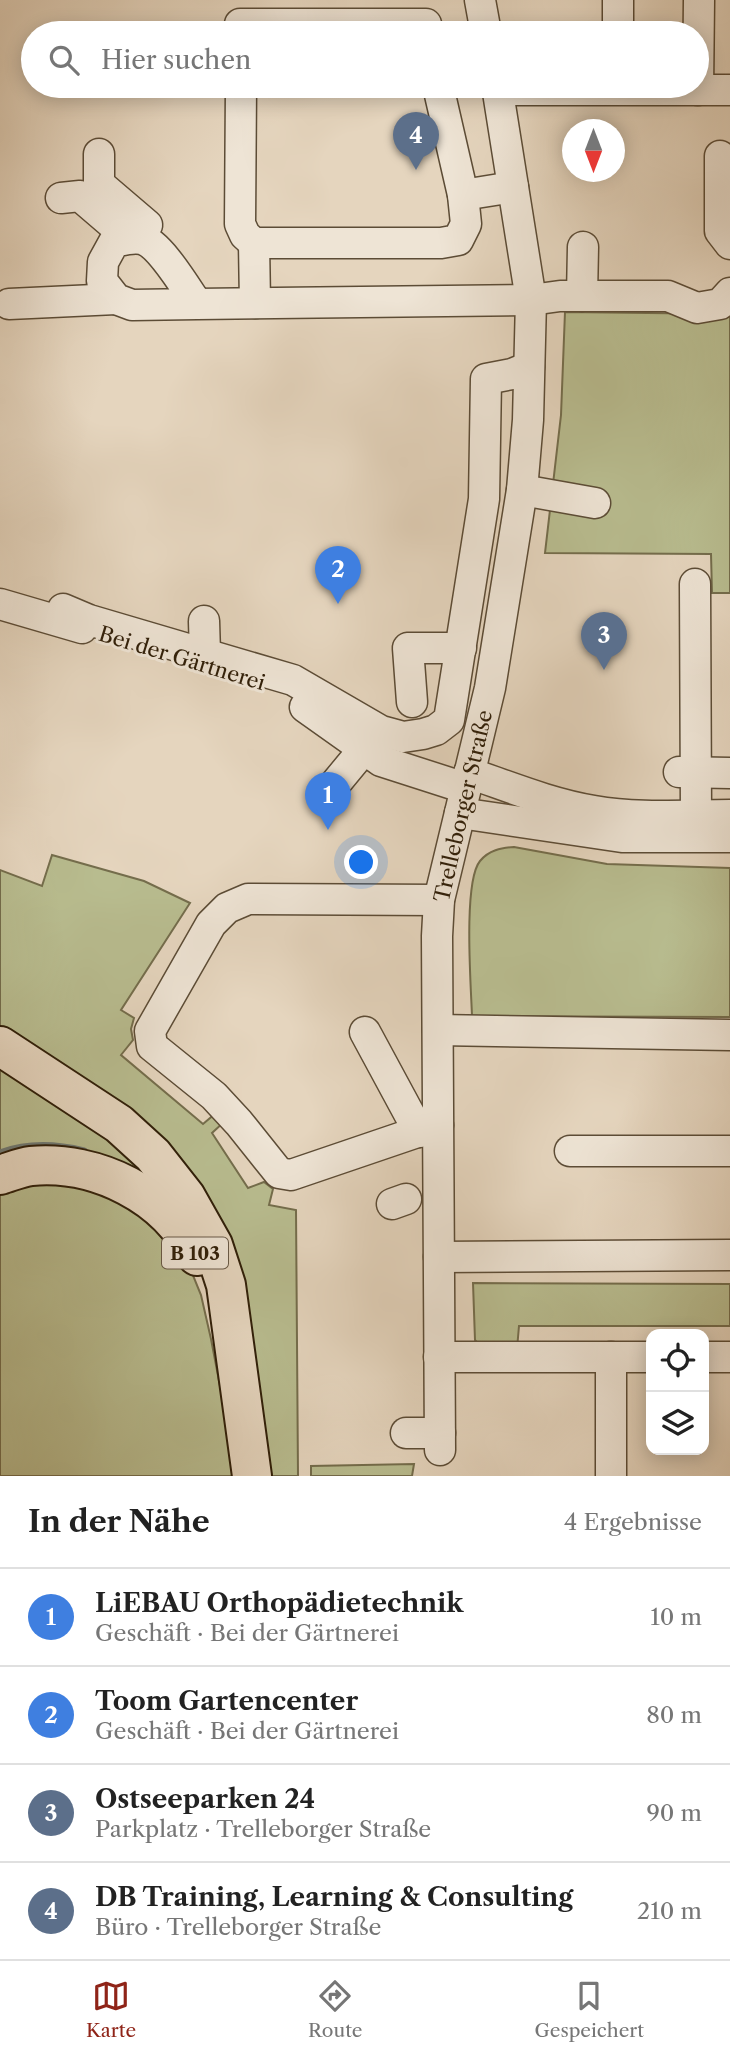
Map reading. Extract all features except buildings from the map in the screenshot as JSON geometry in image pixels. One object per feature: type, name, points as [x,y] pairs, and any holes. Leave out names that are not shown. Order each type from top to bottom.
[{"type":"highway","points":[[0,1045],[119,1124],[153,1155],[186,1197],[213,1245],[226,1285],[252,1476]]},
{"type":"highway","name":"B 103","points":[[0,1175],[30,1166],[72,1166],[110,1177],[142,1193],[172,1220],[194,1250],[209,1282],[218,1323],[240,1476]]},
{"type":"street","points":[[480,0],[484,21]]},
{"type":"street","points":[[618,0],[618,21]]},
{"type":"street","points":[[699,0],[699,21]]},
{"type":"street","points":[[709,90],[730,90]]},
{"type":"street","points":[[241,98],[240,224],[254,243],[255,303]]},
{"type":"street","points":[[254,243],[441,243],[458,240],[466,224],[463,195],[441,98]]},
{"type":"street","name":"Trelleborger Straße","points":[[406,1433],[440,1441],[439,1256],[429,1129],[458,1031],[439,900],[490,688],[522,490],[528,420],[531,300],[499,98]]},
{"type":"street","points":[[99,154],[99,184],[138,232],[160,254],[197,304]]},
{"type":"street","points":[[720,156],[720,231],[730,244]]},
{"type":"street","points":[[463,195],[513,187]]},
{"type":"street","points":[[61,198],[80,196],[138,232]]},
{"type":"street","points":[[116,299],[102,281],[103,262],[114,242],[138,232]]},
{"type":"street","points":[[582,296],[583,247]]},
{"type":"street","points":[[9,304],[116,299],[132,305],[668,296],[697,308],[720,304],[730,293]]},
{"type":"street","points":[[63,609],[89,620],[293,680],[381,731],[403,737],[436,730],[449,720],[484,499],[485,379],[512,374],[530,367]]},
{"type":"street","points":[[522,490],[595,503]]},
{"type":"street","points":[[695,584],[687,772],[696,815]]},
{"type":"street","name":"Bei der Gärtnerei","points":[[0,604],[273,685],[381,761],[465,791]]},
{"type":"street","points":[[204,621],[205,654]]},
{"type":"street","points":[[412,702],[408,648],[461,648]]},
{"type":"street","points":[[456,681],[490,688]]},
{"type":"street","points":[[326,795],[364,749]]},
{"type":"street","points":[[687,772],[730,773]]},
{"type":"street","points":[[465,791],[549,800],[618,814],[730,815]]},
{"type":"street","points":[[465,791],[622,837],[730,837]]},
{"type":"street","points":[[365,1032],[429,1129],[291,1175],[279,1173],[214,1096],[152,1046],[150,1031],[211,924],[227,908],[248,899],[439,900]]},
{"type":"street","points":[[458,1031],[730,1035]]},
{"type":"street","points":[[570,1151],[730,1152]]},
{"type":"street","points":[[439,1256],[730,1255]]},
{"type":"street","points":[[439,1357],[566,1367],[611,1357],[646,1357]]},
{"type":"street","points":[[611,1357],[611,1476]]},
{"type":"street","points":[[709,1357],[730,1357]]},
{"type":"green space","points":[[565,312],[730,314],[730,593],[712,593],[711,554],[545,553],[561,415]]},
{"type":"green space","points":[[514,847],[607,864],[730,868],[730,1017],[472,1016],[469,935],[471,890],[475,872],[487,854]]},
{"type":"green space","points":[[52,855],[144,881],[190,903],[121,1010],[134,1018],[131,1029],[133,1040],[121,1055],[203,1124],[216,1113],[224,1122],[212,1133],[248,1188],[264,1182],[273,1189],[269,1205],[296,1210],[298,1476],[265,1476],[221,1233],[0,1030],[0,870],[42,886]]},
{"type":"green space","points":[[0,1060],[158,1176],[0,1160]]},
{"type":"green space","points":[[38,1178],[128,1200],[190,1268],[201,1295],[211,1339],[228,1428],[233,1476],[0,1476],[0,1186]]},
{"type":"green space","points":[[473,1283],[730,1284],[730,1326],[519,1326],[517,1349],[482,1348],[475,1340]]},
{"type":"green space","points":[[414,1464],[412,1476],[311,1476],[311,1466]]},
{"type":"waterway","points":[[0,1153],[21,1147],[42,1146],[84,1151]]},
{"type":"place","name":"DB Training, Learning & Consulting","points":[[416,170]]},
{"type":"place","name":"Toom Gartencenter","points":[[338,604]]},
{"type":"place","name":"Ostseeparken 24","points":[[604,670]]},
{"type":"place","name":"LiEBAU Orthopädietechnik","points":[[328,830]]}]
